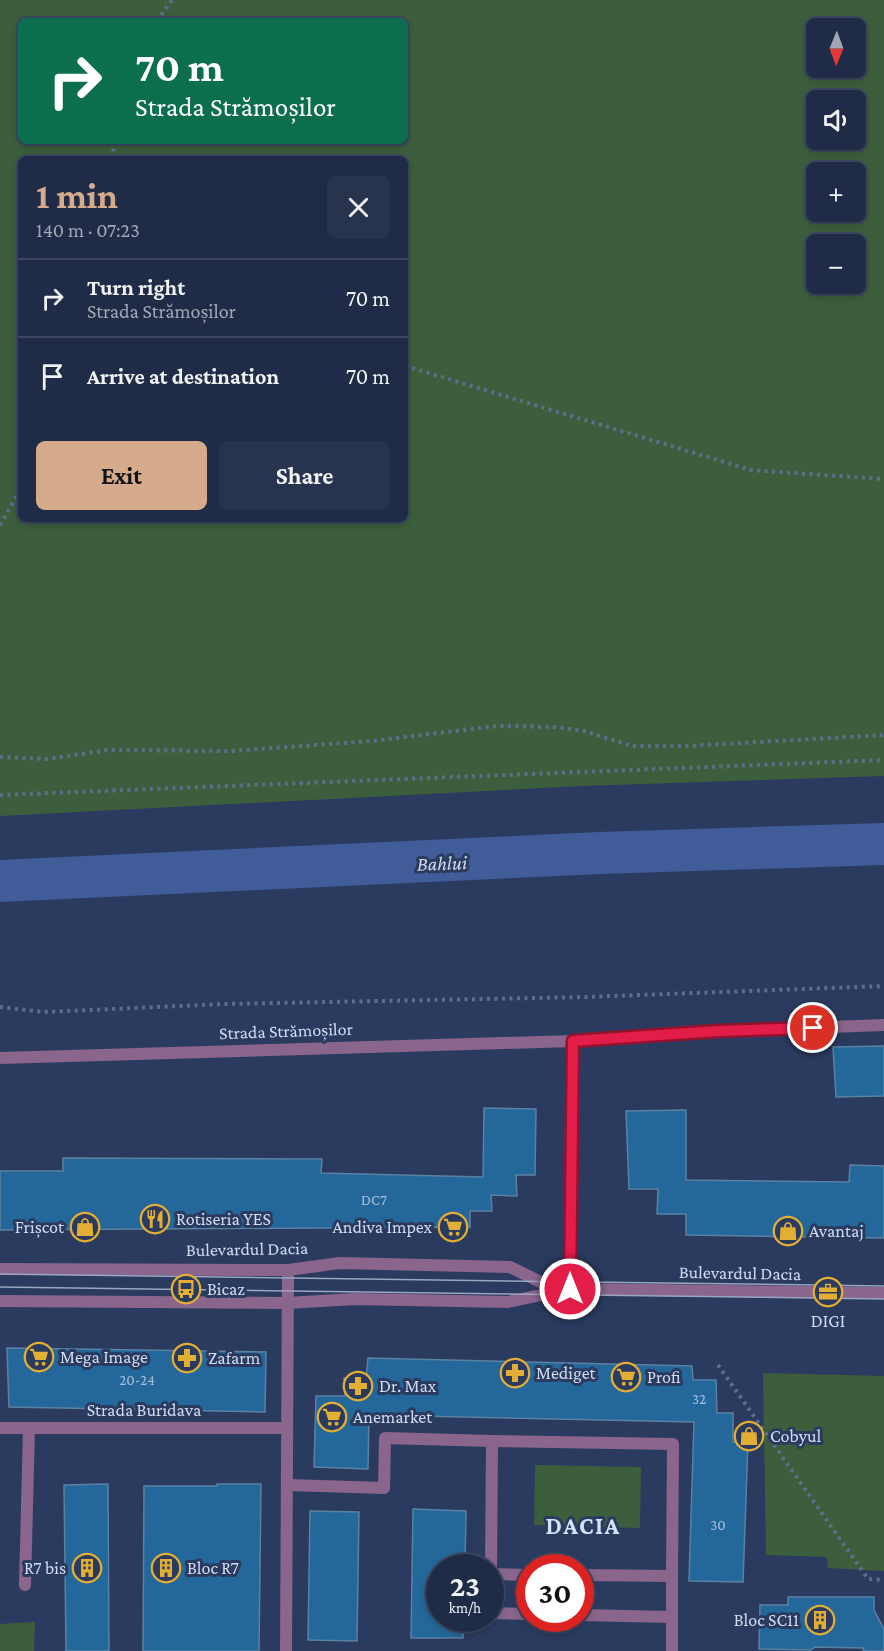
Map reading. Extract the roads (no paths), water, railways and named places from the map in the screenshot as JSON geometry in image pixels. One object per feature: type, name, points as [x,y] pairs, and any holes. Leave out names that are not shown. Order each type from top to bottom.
[{"type":"street","name":"Strada Strămoșilor","points":[[0,1058],[573,1041],[718,1031],[884,1025]]},
{"type":"street","points":[[565,1290],[573,1041]]},
{"type":"street","name":"Bulevardul Dacia","points":[[0,1269],[288,1270],[340,1263],[510,1267],[565,1290]]},
{"type":"street","points":[[286,1651],[288,1270]]},
{"type":"street","name":"Bulevardul Dacia","points":[[0,1301],[287,1304],[355,1299],[508,1302],[565,1290],[884,1293]]},
{"type":"street","name":"Strada Buridava","points":[[0,1428],[287,1428]]},
{"type":"street","points":[[26,1585],[29,1428]]},
{"type":"street","points":[[288,1485],[384,1488],[384,1438],[673,1444],[672,1651]]},
{"type":"street","points":[[491,1554],[492,1441]]},
{"type":"street","points":[[594,1575],[672,1576]]},
{"type":"street","points":[[594,1615],[672,1617]]},
{"type":"waterway","name":"Bahlui","points":[[0,881],[600,853],[884,844]]},
{"type":"tram line","points":[[0,1274],[884,1286]]},
{"type":"tram line","points":[[0,1287],[884,1299]]},
{"type":"place","name":"Rotiseria YES","points":[[155,1219]]},
{"type":"place","name":"Frișcot","points":[[85,1227]]},
{"type":"place","name":"Andiva Impex","points":[[453,1227]]},
{"type":"place","name":"Avantaj","points":[[788,1231]]},
{"type":"place","name":"Bicaz","points":[[186,1289]]},
{"type":"place","name":"DIGI","points":[[828,1292]]},
{"type":"place","name":"Mega Image","points":[[39,1357]]},
{"type":"place","name":"Zafarm","points":[[187,1358]]},
{"type":"place","name":"Mediget","points":[[515,1373]]},
{"type":"place","name":"Profi","points":[[626,1377]]},
{"type":"place","name":"Dr. Max","points":[[358,1386]]},
{"type":"place","name":"Anemarket","points":[[332,1417]]},
{"type":"place","name":"Cobyul","points":[[749,1436]]},
{"type":"place","name":"R7 bis","points":[[87,1568]]},
{"type":"place","name":"Bloc R7","points":[[166,1568]]},
{"type":"place","name":"Bloc SC11","points":[[820,1620]]},
{"type":"district","name":"DACIA","points":[[583,1526]]}]
